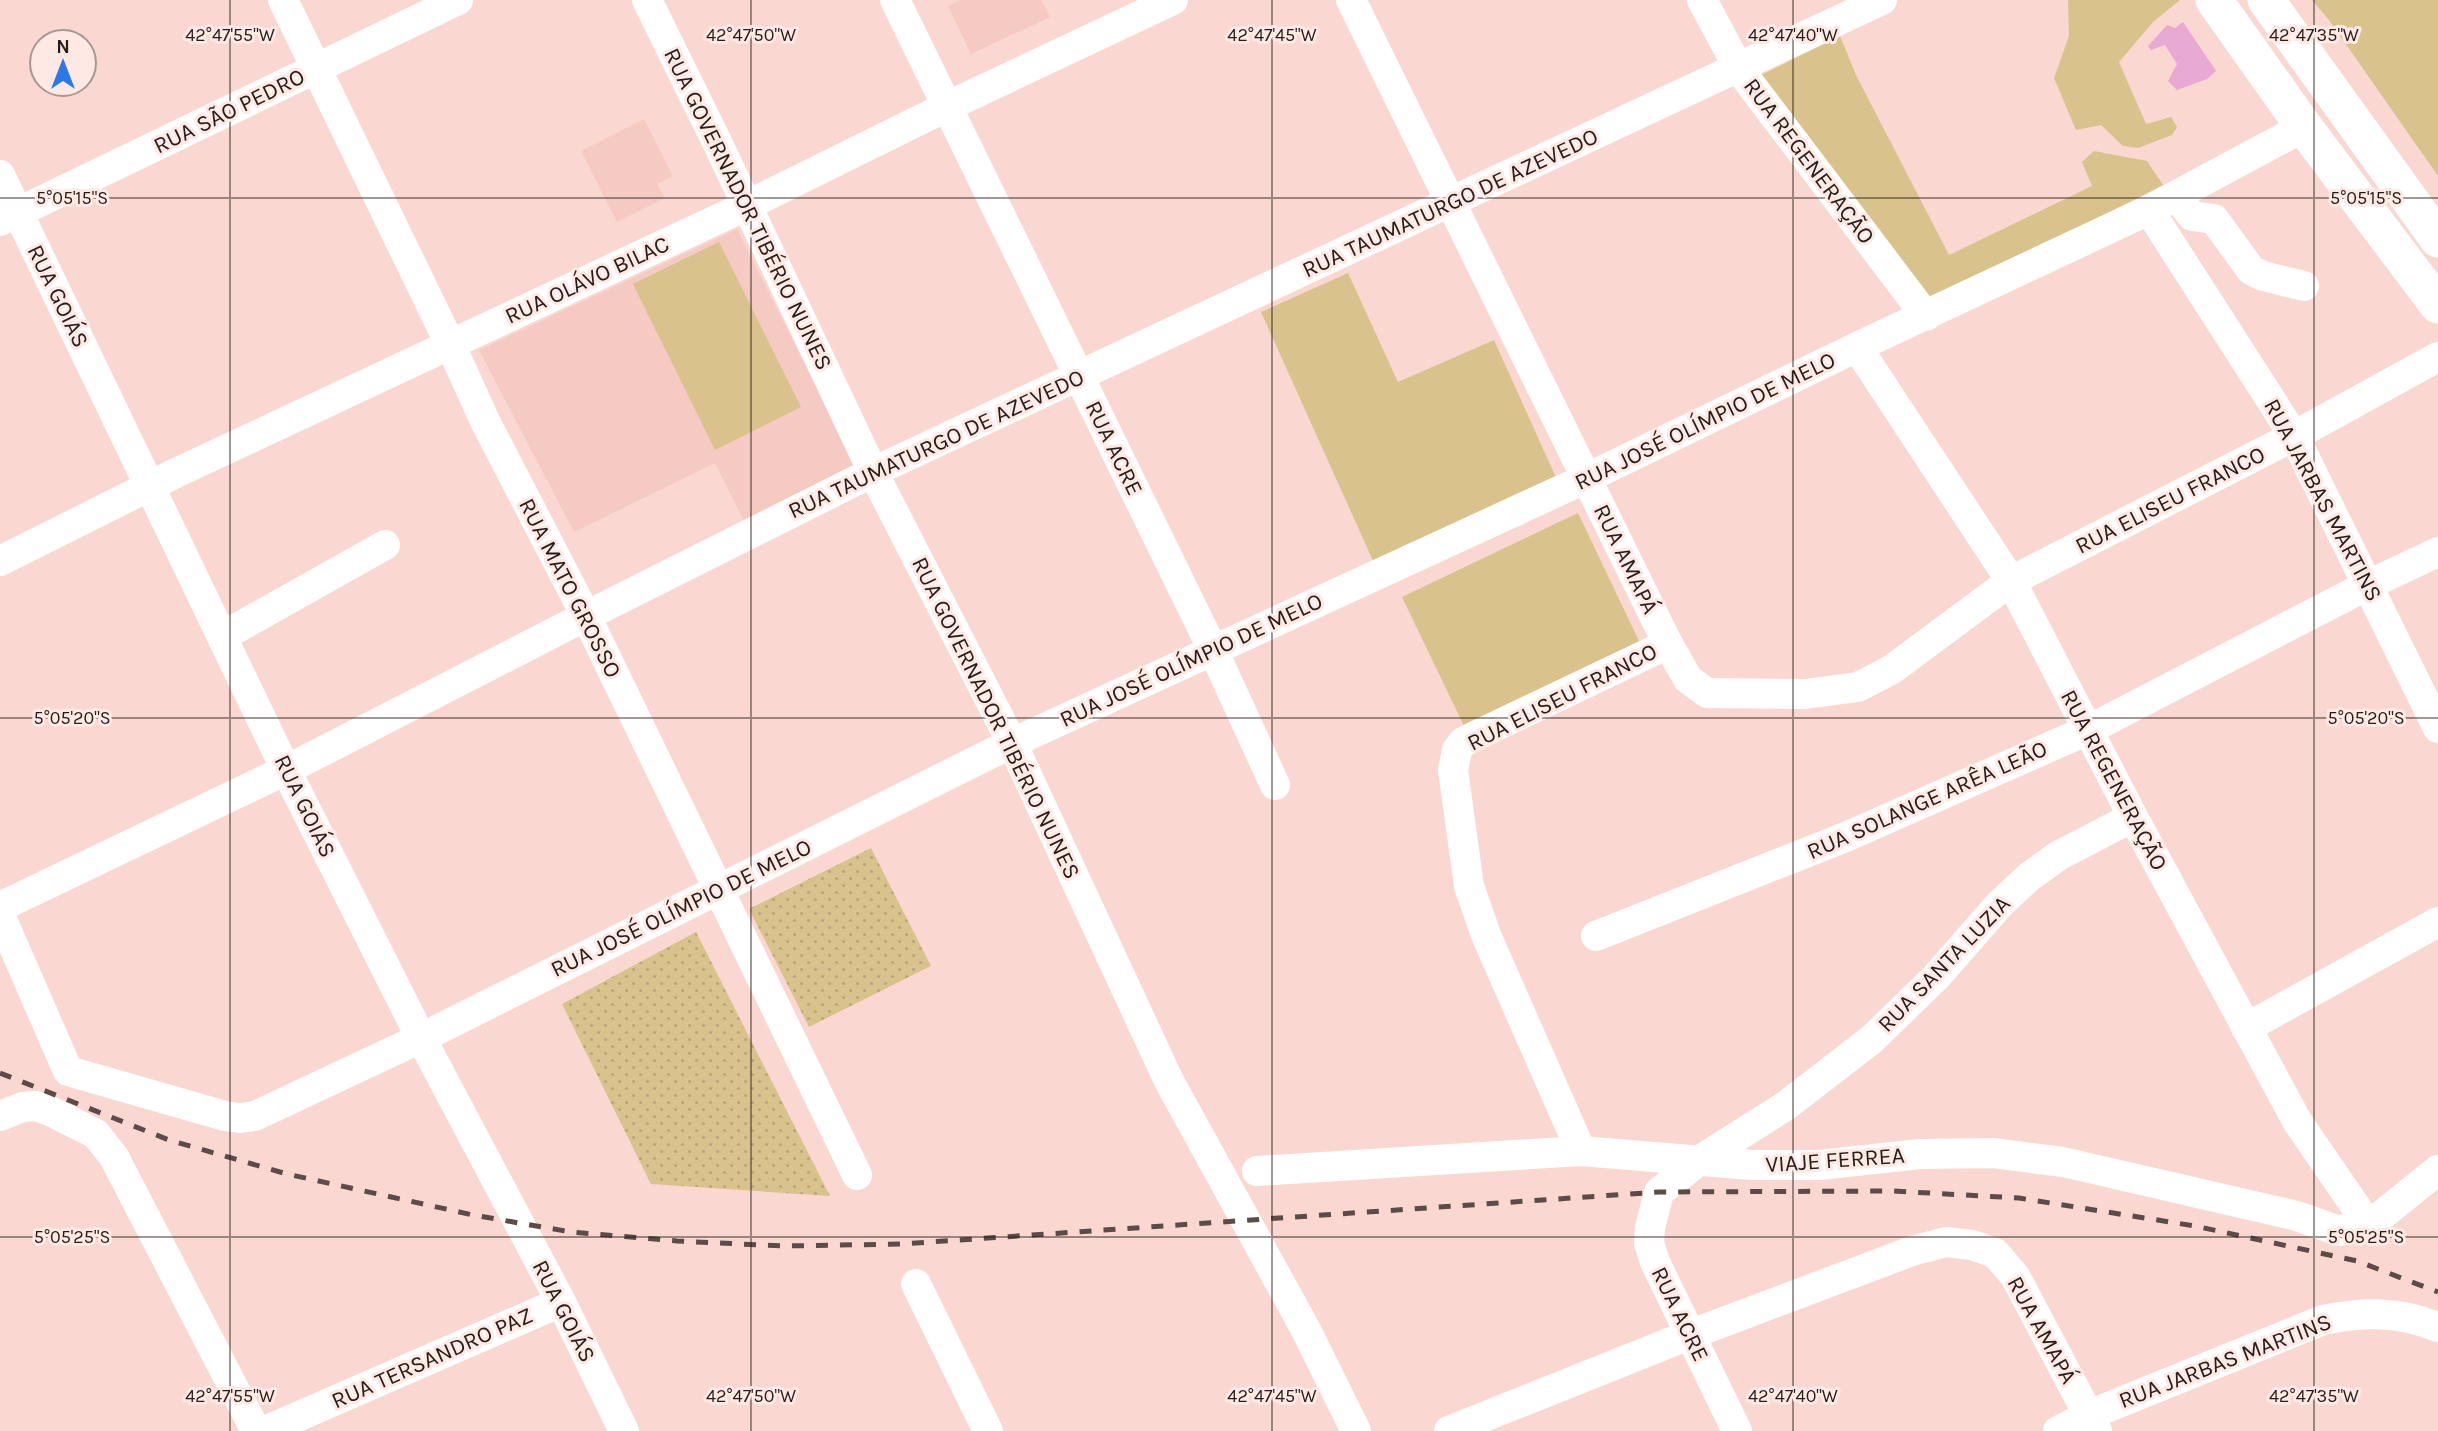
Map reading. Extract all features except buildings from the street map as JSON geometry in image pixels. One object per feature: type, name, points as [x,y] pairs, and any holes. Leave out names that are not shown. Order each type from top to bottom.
[{"type":"main road","points":[[2438,239],[2267,3],[2224,15],[2304,127],[2438,305]]},
{"type":"street","name":"RUA MATO GROSSO","points":[[284,0],[485,421],[586,616],[857,1175]]},
{"type":"street","name":"RUA SÃO PEDRO","points":[[9,217],[458,0]]},
{"type":"street","name":"RUA GOVERNADOR TIBÉRIO NUNES","points":[[646,0],[748,205],[873,472],[1012,743],[1169,1081],[1306,1330],[1356,1431]]},
{"type":"street","name":"RUA ACRE","points":[[895,0],[1213,650],[1275,785]]},
{"type":"street","name":"RUA OLÁVO BILAC","points":[[0,561],[1173,0]]},
{"type":"street","name":"RUA AMAPÁ","points":[[1351,0],[1668,644],[1688,679],[1707,693],[1805,694],[1858,687],[1891,670],[2011,581]]},
{"type":"street","name":"RUA REGENERAÇÃO","points":[[1702,0],[1739,69],[1926,316]]},
{"type":"street","name":"RUA TAUMATURGO DE AZEVEDO","points":[[0,907],[286,770],[873,472],[1882,0]]},
{"type":"street","name":"RUA JOSÉ OLÍMPIO DE MELO","points":[[0,915],[68,1071],[225,1116],[255,1116],[421,1038],[1012,743],[1587,478],[1857,347],[2150,210],[2304,127]]},
{"type":"street","name":"RUA GOIÁS","points":[[0,175],[9,217],[151,487],[286,770],[421,1038],[561,1302],[624,1431]]},
{"type":"street","points":[[2176,195],[2192,216],[2214,219],[2251,270],[2263,276],[2304,286]]},
{"type":"street","name":"RUA JARBAS MARTINS","points":[[2150,210],[2294,436],[2438,727]]},
{"type":"street","name":"RUA REGENERAÇÃO","points":[[1857,347],[2011,581],[2246,1028],[2297,1121],[2358,1210],[2360,1219]]},
{"type":"street","name":"RUA ELISEU FRANCO","points":[[2011,581],[2294,436],[2438,357]]},
{"type":"street","points":[[223,636],[385,545]]},
{"type":"street","name":"RUA SOLANGE ARÊA LEÃO","points":[[1596,936],[1848,836],[2088,730],[2368,585],[2438,552]]},
{"type":"street","name":"RUA ELISEU FRANCO","points":[[1581,1151],[1486,935],[1469,886],[1453,770],[1457,750],[1463,742],[1668,644]]},
{"type":"street","name":"RUA SANTA LUZIA","points":[[1659,1192],[1700,1160],[1784,1107],[1871,1040],[1936,976],[1999,905],[2029,877],[2058,856],[2133,817]]},
{"type":"street","points":[[2246,1028],[2438,922]]},
{"type":"street","points":[[12,1111],[36,1106],[84,1127],[96,1135],[114,1157],[256,1431]]},
{"type":"street","name":"VIAJE FERREA","points":[[1257,1171],[1581,1151],[1751,1165],[1819,1165],[1920,1154],[1993,1153],[2063,1162],[2297,1216],[2339,1231],[2354,1226],[2360,1219],[2377,1219],[2438,1170]]},
{"type":"street","name":"RUA ACRE","points":[[1659,1192],[1649,1243],[1655,1262],[1737,1431]]},
{"type":"street","name":"RUA AMAPÁ","points":[[1689,1335],[1912,1251],[1946,1242],[1972,1245],[1994,1254],[2015,1276],[2093,1423]]},
{"type":"street","points":[[916,1284],[988,1431]]},
{"type":"street","name":"RUA TERSANDRO PAZ","points":[[265,1431],[561,1302]]},
{"type":"street","name":"RUA JARBAS MARTINS","points":[[2058,1431],[2093,1423],[2323,1320],[2354,1314],[2384,1313],[2420,1319],[2438,1327]]},
{"type":"street","points":[[1449,1431],[1689,1335]]},
{"type":"shaded area","points":[[960,0],[1041,0],[1050,17],[971,54],[948,6]]},
{"type":"shaded area","points":[[2068,0],[2180,0],[2153,22],[2119,62],[2146,124],[2171,117],[2177,127],[2172,135],[2138,148],[2123,146],[2101,125],[2076,130],[2054,78],[2069,36]]},
{"type":"shaded area","points":[[2312,0],[2438,0],[2438,176],[2329,20]]},
{"type":"shaded area","points":[[2183,22],[2216,71],[2207,79],[2177,90],[2168,81],[2177,64],[2165,45],[2151,50],[2148,46],[2167,25],[2175,28]]},
{"type":"shaded area","points":[[1840,36],[1856,75],[1949,255],[2092,186],[2082,162],[2094,151],[2147,161],[2163,185],[1927,304],[1755,78]]},
{"type":"shaded area","points":[[644,119],[673,176],[657,184],[665,198],[617,222],[581,151]]},
{"type":"shaded area","points":[[737,229],[858,470],[746,525],[715,463],[574,532],[479,350]]},
{"type":"shaded area","points":[[719,242],[801,407],[715,450],[633,284]]},
{"type":"shaded area","points":[[1348,273],[1398,382],[1494,340],[1558,482],[1374,563],[1261,312]]},
{"type":"shaded area","points":[[1578,513],[1640,643],[1464,726],[1402,597]]},
{"type":"shaded area","points":[[871,848],[931,966],[809,1027],[749,909]]},
{"type":"shaded area","points":[[696,932],[830,1196],[651,1184],[562,1004]]},
{"type":"railway","points":[[0,1073],[169,1140],[287,1174],[473,1215],[571,1232],[783,1246],[901,1244],[1659,1192],[1892,1191],[2019,1198],[2195,1226],[2357,1261],[2438,1292]]}]
